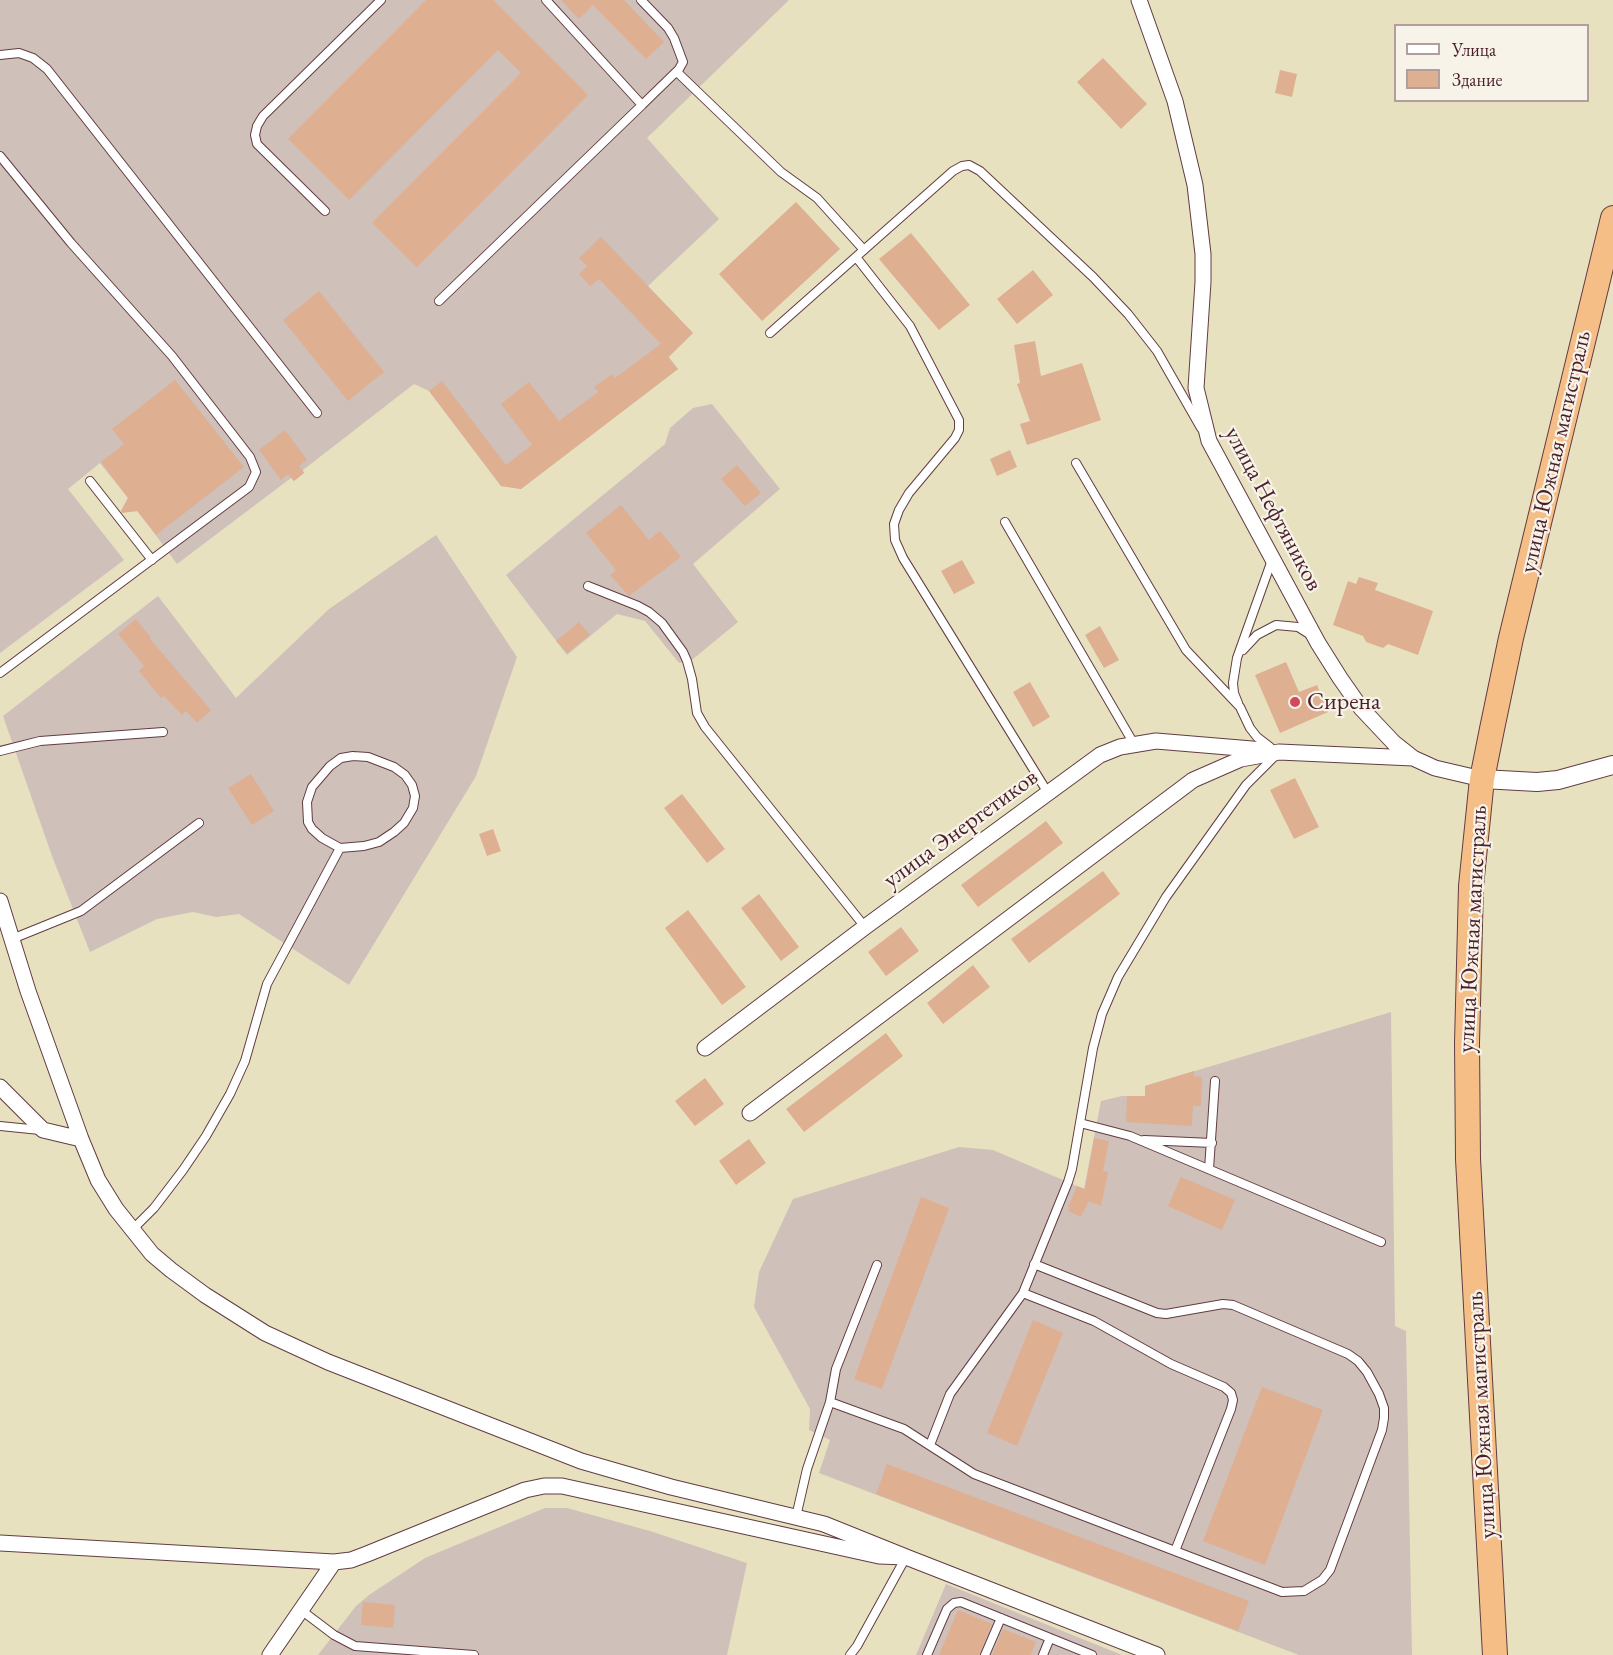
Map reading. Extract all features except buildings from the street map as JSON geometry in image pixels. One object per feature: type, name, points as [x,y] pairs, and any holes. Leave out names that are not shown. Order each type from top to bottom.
[{"type":"highway","name":"улица Южная магистраль","points":[[1495,1655],[1468,1159],[1468,945],[1471,886],[1482,779],[1511,638],[1613,218]]},
{"type":"street","name":"улица Нефтяников","points":[[1139,0],[1175,100],[1195,185],[1203,254],[1196,388],[1209,441],[1318,643],[1361,708],[1394,743],[1413,758],[1435,768],[1482,779]]},
{"type":"street","name":"улица Энергетиков","points":[[705,1048],[865,927],[1100,755],[1134,744],[1156,741],[1279,752]]},
{"type":"street","points":[[750,1113],[1193,780],[1241,759],[1279,752],[1413,758]]},
{"type":"street","points":[[1482,779],[1537,782],[1558,780],[1613,765]]},
{"type":"street","points":[[0,901],[28,991],[81,1139],[99,1180],[132,1230],[152,1254],[205,1295],[265,1333],[328,1362],[581,1461],[632,1477],[843,1530],[1157,1655]]},
{"type":"street","points":[[0,1087],[43,1130],[81,1139]]},
{"type":"street","points":[[0,1543],[334,1562],[351,1560],[367,1554],[525,1490],[553,1486],[573,1488],[879,1556],[906,1557]]},
{"type":"street","points":[[270,1655],[334,1562]]},
{"type":"lane","points":[[325,211],[257,144],[255,135],[257,126],[263,116],[381,0]]},
{"type":"lane","points":[[546,0],[642,105]]},
{"type":"lane","points":[[439,301],[677,72],[683,62],[674,38],[668,28],[641,0]]},
{"type":"lane","points":[[0,55],[19,53],[33,58],[48,69],[317,412]]},
{"type":"lane","points":[[677,72],[781,172],[817,198],[864,250]]},
{"type":"lane","points":[[0,156],[71,243],[172,356],[254,465],[256,472],[249,487],[0,673]]},
{"type":"lane","points":[[770,333],[953,171],[962,166],[975,167],[1093,277],[1128,314],[1157,351],[1209,441]]},
{"type":"lane","points":[[856,257],[910,326],[959,420],[959,430],[955,438],[909,493],[899,510],[894,524],[895,540],[903,558],[1048,793]]},
{"type":"lane","points":[[1076,463],[1186,650],[1240,707]]},
{"type":"lane","points":[[90,481],[152,560]]},
{"type":"lane","points":[[1005,522],[1134,744]]},
{"type":"lane","points":[[930,1445],[950,1394],[1023,1293],[1070,1176],[1098,1029],[1109,997],[1128,958],[1166,897],[1246,785],[1279,752],[1257,738],[1240,707],[1234,693],[1233,683],[1237,658],[1272,559]]},
{"type":"lane","points":[[588,586],[650,612],[662,623],[687,661],[697,713],[705,727],[865,927]]},
{"type":"lane","points":[[1237,658],[1244,647],[1257,635],[1276,625],[1298,627],[1318,643]]},
{"type":"lane","points":[[0,751],[40,741],[163,732]]},
{"type":"lane","points":[[353,756],[381,761],[405,775],[415,796],[413,808],[404,823],[379,842],[351,849],[340,848],[322,838],[308,822],[306,802],[312,787],[320,777],[330,766],[341,759],[353,756]]},
{"type":"lane","points":[[12,939],[81,911],[200,823]]},
{"type":"lane","points":[[132,1230],[154,1208],[183,1170],[230,1094],[245,1061],[267,984],[340,848]]},
{"type":"lane","points":[[1209,1169],[1215,1081]]},
{"type":"lane","points":[[1080,1123],[1120,1132],[1138,1139],[1381,1242]]},
{"type":"lane","points":[[0,1126],[43,1130]]},
{"type":"lane","points":[[1138,1139],[1212,1143]]},
{"type":"lane","points":[[830,1402],[904,1429],[974,1474],[1282,1592],[1304,1591],[1313,1587],[1330,1570],[1382,1430],[1384,1408],[1367,1372],[1358,1361],[1348,1354],[1233,1305],[1223,1304],[1166,1314],[1157,1313],[1034,1264]]},
{"type":"lane","points":[[796,1517],[807,1469],[830,1402],[836,1369],[877,1265]]},
{"type":"lane","points":[[1023,1293],[1094,1321],[1171,1364],[1231,1392],[1233,1400],[1231,1409],[1175,1551]]},
{"type":"lane","points":[[850,1655],[906,1557]]},
{"type":"lane","points":[[927,1655],[947,1609],[954,1603],[961,1602],[1092,1655]]},
{"type":"lane","points":[[301,1610],[334,1635],[355,1646],[474,1655]]},
{"type":"lane","points":[[985,1655],[1001,1618]]},
{"type":"lane","points":[[1043,1655],[1050,1638]]},
{"type":"shaded area","points":[[0,0],[789,0],[647,138],[719,219],[648,286],[693,333],[669,357],[678,369],[521,489],[501,486],[429,391],[414,384],[303,470],[304,473],[294,481],[291,478],[177,564],[138,511],[128,512],[123,507],[128,498],[100,463],[68,489],[124,560],[0,653]]},
{"type":"shaded area","points":[[712,404],[780,489],[693,564],[738,622],[693,659],[679,663],[645,621],[617,614],[567,655],[506,575],[665,444],[670,428],[693,408]]},
{"type":"shaded area","points":[[436,535],[517,657],[476,776],[349,985],[239,914],[216,917],[193,912],[157,919],[90,952],[52,856],[3,716],[158,596],[236,698],[329,609]]},
{"type":"shaded area","points":[[1391,1012],[1395,1326],[1406,1331],[1412,1655],[1299,1655],[819,1473],[830,1440],[809,1430],[810,1409],[754,1307],[759,1272],[793,1199],[959,1147],[993,1150],[1084,1189],[1101,1101],[1122,1096],[1145,1096],[1145,1086]]},
{"type":"shaded area","points":[[545,1508],[567,1508],[650,1531],[747,1563],[727,1655],[318,1655],[356,1606],[425,1558]]},
{"type":"shaded area","points":[[946,1584],[1122,1655],[916,1655]]},
{"type":"place","name":"Сирена","points":[[1295,702]]}]
